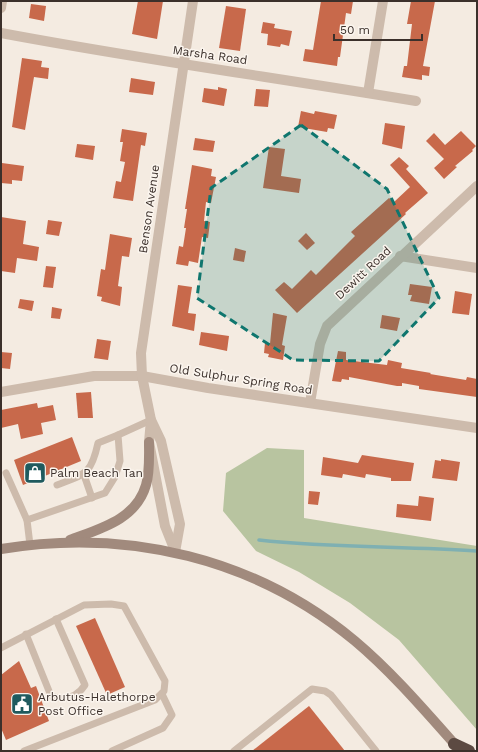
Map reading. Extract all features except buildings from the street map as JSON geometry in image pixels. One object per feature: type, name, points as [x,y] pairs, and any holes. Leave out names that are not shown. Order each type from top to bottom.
[{"type":"highway","points":[[457,747],[469,751]]},
{"type":"main road","points":[[63,543],[110,525],[123,517],[131,509],[146,486],[149,442]]},
{"type":"main road","points":[[1,550],[30,545],[98,543],[175,552],[225,567],[255,579],[288,595],[321,616],[354,641],[392,675],[457,747]]},
{"type":"street","points":[[1,8],[2,1]]},
{"type":"street","name":"Benson Avenue","points":[[175,552],[180,524],[161,441],[151,420],[142,376],[141,353],[193,1]]},
{"type":"street","points":[[368,93],[383,1]]},
{"type":"street","name":"Marsha Road","points":[[1,33],[112,53],[416,101]]},
{"type":"street","name":"Dewitt Road","points":[[310,403],[320,344],[327,326],[400,256],[477,186]]},
{"type":"street","points":[[400,256],[477,268]]},
{"type":"street","name":"Old Sulphur Spring Road","points":[[1,392],[94,376],[142,376],[208,388],[477,428]]},
{"type":"street","name":"Benson Avenue","points":[[151,420],[149,442],[165,526],[175,552]]},
{"type":"lane","points":[[57,485],[84,475],[89,470],[95,457],[98,444],[151,420]]},
{"type":"lane","points":[[27,520],[105,493],[115,478],[120,461],[118,435]]},
{"type":"lane","points":[[6,473],[27,520],[30,545]]},
{"type":"lane","points":[[84,475],[92,498]]},
{"type":"lane","points":[[3,645],[84,605],[111,604],[124,606],[165,681],[162,694],[155,700],[24,751]]},
{"type":"lane","points":[[26,634],[51,696],[60,699],[75,696],[85,685],[56,619]]},
{"type":"lane","points":[[234,751],[312,689],[325,691],[331,695],[376,751]]},
{"type":"lane","points":[[112,751],[163,728],[172,715],[162,694]]},
{"type":"highlighted area","points":[[301,125],[387,189],[439,298],[379,361],[293,360],[197,298],[211,188]]},
{"type":"green space","points":[[267,448],[304,450],[304,518],[477,546],[477,730],[399,640],[350,603],[299,572],[256,551],[223,511],[226,473]]},
{"type":"waterway","points":[[259,540],[341,546],[477,551]]},
{"type":"place","name":"Palm Beach Tan","points":[[35,473]]},
{"type":"place","name":"Arbutus-Halethorpe Post Office","points":[[22,704]]}]
